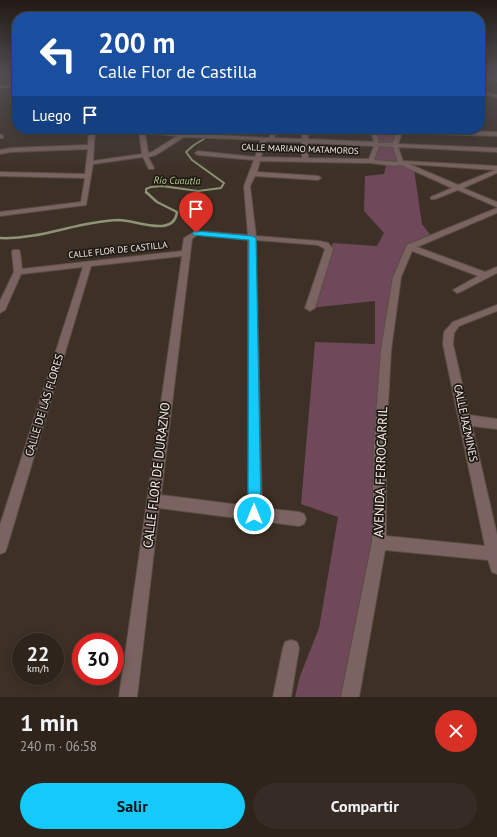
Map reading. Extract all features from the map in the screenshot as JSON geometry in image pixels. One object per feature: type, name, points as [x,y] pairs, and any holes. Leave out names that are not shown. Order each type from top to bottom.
[{"type":"street","points":[[0,214],[84,204],[90,163],[91,134]]},
{"type":"street","points":[[142,134],[145,156],[151,168]]},
{"type":"street","points":[[174,134],[497,150]]},
{"type":"street","points":[[216,137],[219,134]]},
{"type":"street","points":[[254,514],[252,238],[247,186],[267,139],[271,134]]},
{"type":"street","points":[[305,134],[305,158]]},
{"type":"street","points":[[371,161],[378,144],[375,134]]},
{"type":"street","points":[[398,134],[395,145],[401,163],[497,205]]},
{"type":"street","points":[[485,134],[497,134]]},
{"type":"street","points":[[90,163],[154,154],[182,135]]},
{"type":"street","points":[[0,152],[11,150],[90,147]]},
{"type":"street","name":"CALLE MARIANO MATAMOROS","points":[[198,153],[258,159],[305,158],[371,161],[394,164],[409,162],[497,169]]},
{"type":"street","points":[[433,198],[458,188],[497,169]]},
{"type":"street","points":[[0,174],[87,176]]},
{"type":"street","points":[[253,174],[318,178]]},
{"type":"street","points":[[410,247],[497,210]]},
{"type":"street","name":"CALLE FLOR DE CASTILLA","points":[[18,272],[184,253],[188,238],[196,233],[319,243],[325,245],[329,249],[310,308]]},
{"type":"street","points":[[410,247],[484,275]]},
{"type":"street","name":"AVENIDA FERROCARRIL","points":[[350,697],[379,542],[380,442],[386,350],[398,277],[402,261],[410,247]]},
{"type":"street","points":[[0,310],[18,272],[16,252]]},
{"type":"street","name":"CALLE FLOR DE DURAZNO","points":[[128,697],[184,253]]},
{"type":"street","name":"CALLE DE LAS FLORES","points":[[0,547],[88,264]]},
{"type":"street","points":[[457,290],[484,275],[497,270]]},
{"type":"street","name":"CALLE JAZMINES","points":[[496,559],[448,344],[448,332],[456,324],[497,308]]},
{"type":"street","points":[[466,420],[497,424]]},
{"type":"street","points":[[153,502],[298,519]]},
{"type":"street","points":[[379,542],[496,559]]},
{"type":"street","points":[[282,697],[291,648]]},
{"type":"shaded area","points":[[374,134],[398,134],[395,145],[401,162],[414,169],[422,224],[432,237],[410,247],[403,261],[384,376],[379,542],[352,697],[295,697],[300,676],[319,628],[338,517],[301,504],[315,342],[375,344],[375,301],[310,308],[333,243],[377,246],[384,233],[364,211],[365,176],[384,174],[386,166],[371,161],[377,144]]},
{"type":"waterway","name":"Río Cuautla","points":[[146,192],[146,189],[151,187],[162,186],[198,191],[221,188],[224,183],[192,160],[186,152],[212,134]]},
{"type":"waterway","name":"Río Cuautla","points":[[0,238],[30,236],[104,221],[119,220],[153,226],[162,226],[169,224],[174,220],[177,212],[157,202],[146,192]]},
{"type":"route","points":[[196,233],[252,238],[254,514]]}]
